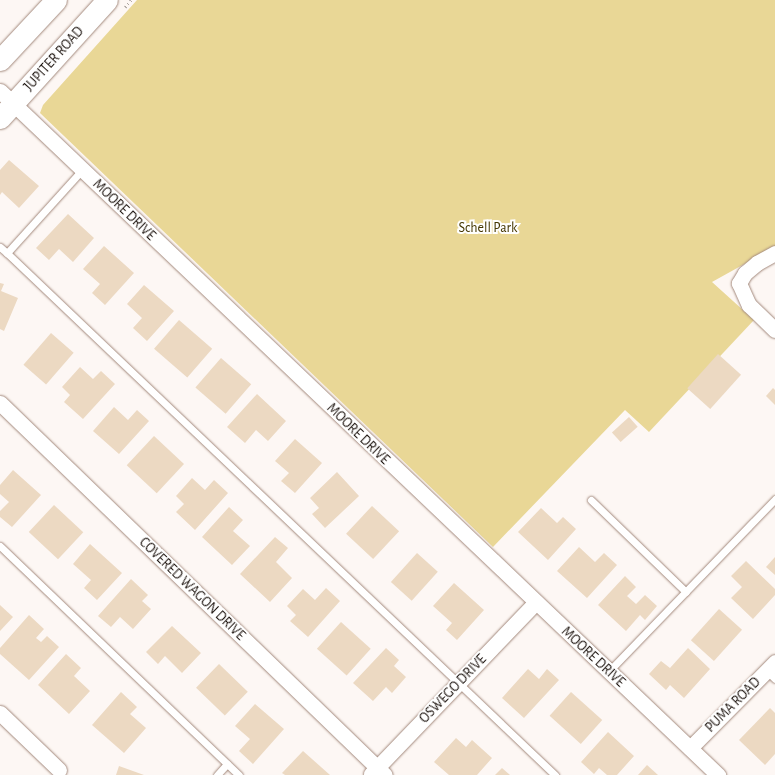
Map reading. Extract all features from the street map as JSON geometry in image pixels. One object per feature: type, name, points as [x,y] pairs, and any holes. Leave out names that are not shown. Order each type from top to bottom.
[{"type":"main road","points":[[0,60],[56,0]]},
{"type":"main road","name":"JUPITER ROAD","points":[[4,104],[107,0]]},
{"type":"street","name":"MOORE DRIVE","points":[[4,104],[82,170],[535,603],[718,775]]},
{"type":"street","points":[[775,253],[757,262],[745,273],[739,283],[749,305],[775,330]]},
{"type":"street","name":"COVERED WAGON DRIVE","points":[[0,403],[377,773]]},
{"type":"street","name":"OSWEGO DRIVE","points":[[377,773],[458,683],[535,603]]},
{"type":"street","name":"PUMA ROAD","points":[[690,748],[772,671]]},
{"type":"street","points":[[0,713],[59,770]]},
{"type":"lane","points":[[8,253],[82,170]]},
{"type":"lane","points":[[0,247],[554,775]]},
{"type":"lane","points":[[609,671],[775,499]]},
{"type":"lane","points":[[591,500],[686,592]]},
{"type":"lane","points":[[0,546],[239,775]]},
{"type":"lane","points":[[217,775],[227,764]]},
{"type":"green space","name":"Schell Park","points":[[137,0],[775,0],[775,247],[712,282],[754,320],[649,432],[625,410],[493,547],[40,113],[43,105]]},
{"type":"building","points":[[9,160],[39,186],[19,208],[2,192],[0,195],[0,170]]},
{"type":"building","points":[[68,214],[94,238],[73,262],[59,249],[49,260],[36,248]]},
{"type":"building","points":[[104,246],[134,273],[105,305],[92,293],[100,284],[83,269]]},
{"type":"building","points":[[0,283],[4,284],[1,291],[18,298],[4,331],[0,329]]},
{"type":"building","points":[[144,285],[174,311],[147,341],[133,328],[142,318],[127,304]]},
{"type":"building","points":[[179,320],[212,349],[187,378],[154,349]]},
{"type":"building","points":[[51,333],[74,353],[46,384],[23,365]]},
{"type":"building","points":[[718,354],[741,375],[710,409],[687,388]]},
{"type":"building","points":[[221,358],[251,384],[226,414],[195,387]]},
{"type":"building","points":[[80,367],[93,379],[101,371],[115,384],[83,419],[64,402],[70,395],[62,387]]},
{"type":"building","points":[[773,388],[775,390],[775,405],[766,396]]},
{"type":"building","points":[[257,394],[286,421],[268,441],[256,430],[245,443],[227,427]]},
{"type":"building","points":[[114,407],[128,420],[137,410],[149,421],[119,454],[93,431]]},
{"type":"building","points":[[629,417],[638,427],[621,442],[612,432]]},
{"type":"building","points":[[154,436],[184,464],[157,493],[127,465]]},
{"type":"building","points":[[295,439],[322,463],[295,493],[281,481],[289,473],[275,461]]},
{"type":"building","points":[[13,470],[41,495],[12,527],[0,517],[0,511],[9,502],[0,494],[0,485]]},
{"type":"building","points":[[337,472],[359,496],[325,528],[312,514],[319,508],[310,498]]},
{"type":"building","points":[[192,478],[205,490],[214,480],[228,493],[195,530],[176,512],[184,504],[176,496]]},
{"type":"building","points":[[54,505],[83,532],[58,559],[29,532]]},
{"type":"building","points":[[372,506],[399,531],[373,559],[346,534]]},
{"type":"building","points":[[229,507],[243,520],[233,531],[250,546],[232,565],[202,537]]},
{"type":"building","points":[[541,508],[557,523],[563,517],[576,529],[548,560],[518,532]]},
{"type":"building","points":[[275,537],[288,548],[276,562],[292,578],[270,602],[240,574]]},
{"type":"building","points":[[90,544],[122,573],[97,600],[84,588],[91,580],[73,564]]},
{"type":"building","points":[[579,547],[595,562],[604,553],[617,565],[587,598],[557,571]]},
{"type":"building","points":[[417,553],[438,572],[412,601],[391,582]]},
{"type":"building","points":[[775,557],[775,575],[766,567]]},
{"type":"building","points":[[746,561],[775,589],[775,595],[753,619],[731,598],[742,587],[731,576]]},
{"type":"building","points":[[625,576],[636,587],[627,596],[636,604],[645,595],[657,606],[645,620],[640,615],[626,631],[598,605]]},
{"type":"building","points":[[131,579],[148,595],[142,601],[151,609],[133,629],[120,617],[111,627],[98,616]]},
{"type":"building","points":[[454,583],[484,610],[457,640],[446,630],[452,623],[433,606]]},
{"type":"building","points":[[326,588],[340,601],[308,637],[290,621],[296,615],[287,606],[303,589],[315,600]]},
{"type":"building","points":[[0,605],[13,617],[0,631]]},
{"type":"building","points":[[719,609],[742,630],[714,661],[691,640]]},
{"type":"building","points":[[29,615],[44,629],[36,638],[41,642],[47,636],[59,647],[29,680],[0,654],[0,648]]},
{"type":"building","points":[[341,622],[371,649],[347,676],[317,649]]},
{"type":"building","points":[[172,626],[201,653],[182,673],[165,656],[158,664],[146,652]]},
{"type":"building","points":[[386,648],[399,660],[394,666],[406,677],[392,693],[386,687],[373,701],[353,683]]},
{"type":"building","points":[[688,648],[710,669],[684,698],[670,685],[666,690],[649,674],[661,661],[670,668]]},
{"type":"building","points":[[66,654],[81,668],[74,676],[90,691],[69,714],[38,685]]},
{"type":"building","points":[[219,664],[248,692],[225,716],[196,688]]},
{"type":"building","points":[[528,669],[539,679],[547,669],[559,680],[524,718],[502,698]]},
{"type":"building","points":[[121,692],[137,707],[130,714],[146,728],[124,753],[92,725]]},
{"type":"building","points":[[571,692],[602,720],[581,744],[550,716]]},
{"type":"building","points":[[255,704],[284,729],[253,764],[239,751],[250,739],[235,726]]},
{"type":"building","points":[[770,708],[775,713],[775,754],[765,765],[739,740]]},
{"type":"building","points":[[608,732],[634,756],[617,775],[607,775],[599,768],[594,774],[581,762]]},
{"type":"building","points":[[456,738],[466,747],[472,740],[492,758],[477,775],[449,775],[434,762]]},
{"type":"building","points":[[303,751],[330,775],[285,775],[282,773]]},
{"type":"building","points":[[647,765],[658,775],[638,775]]},
{"type":"building","points":[[119,766],[144,775],[116,775]]},
{"type":"building","points":[[502,768],[510,775],[495,775]]}]
